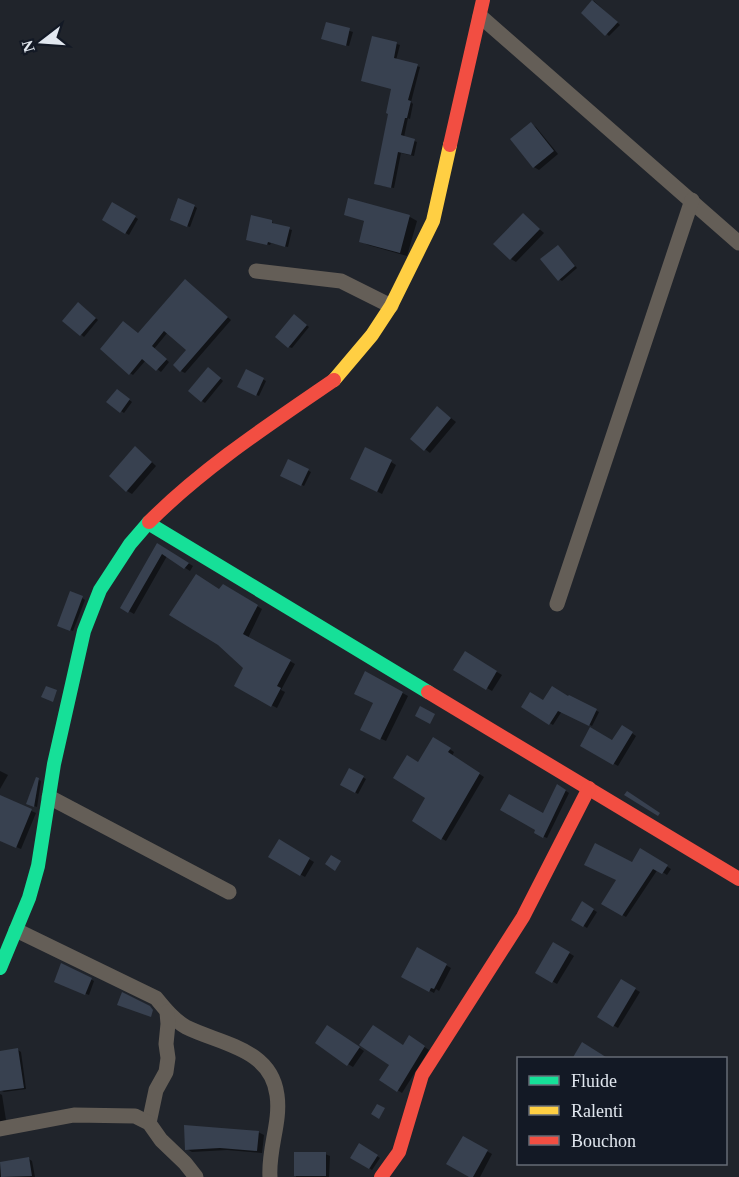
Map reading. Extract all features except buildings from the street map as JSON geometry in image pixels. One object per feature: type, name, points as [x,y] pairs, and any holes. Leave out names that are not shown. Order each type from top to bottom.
[{"type":"street","points":[[0,968],[29,898],[38,866],[54,764],[84,631],[105,582],[130,544],[148,523],[207,470],[336,379],[372,335],[391,306],[433,220],[483,0]]},
{"type":"street","points":[[480,16],[739,243]]},
{"type":"street","points":[[557,604],[692,200]]},
{"type":"street","points":[[256,271],[341,281],[391,306]]},
{"type":"street","points":[[148,523],[739,879]]},
{"type":"street","points":[[381,1177],[399,1152],[422,1075],[523,918],[590,788]]},
{"type":"street","points":[[49,797],[230,892]]},
{"type":"street","points":[[16,930],[156,998],[167,1012],[185,1026],[235,1045],[262,1063],[274,1082],[278,1108],[270,1177]]},
{"type":"street","points":[[149,1123],[156,1090],[166,1072],[167,1012]]},
{"type":"street","points":[[0,1129],[74,1115],[135,1116],[149,1123],[160,1140],[185,1163],[196,1177]]},
{"type":"traffic: fast","points":[[0,968],[29,898],[38,866],[54,764],[84,631],[100,590],[130,544],[149,522]]},
{"type":"traffic: fast","points":[[148,523],[428,692]]},
{"type":"traffic: slow","points":[[334,380],[372,335],[391,306],[433,221],[450,145]]},
{"type":"traffic: jam","points":[[450,145],[483,0]]},
{"type":"traffic: jam","points":[[149,522],[215,465],[334,380]]},
{"type":"traffic: jam","points":[[428,692],[739,879]]},
{"type":"traffic: jam","points":[[381,1177],[399,1152],[422,1075],[523,917],[589,788]]}]
